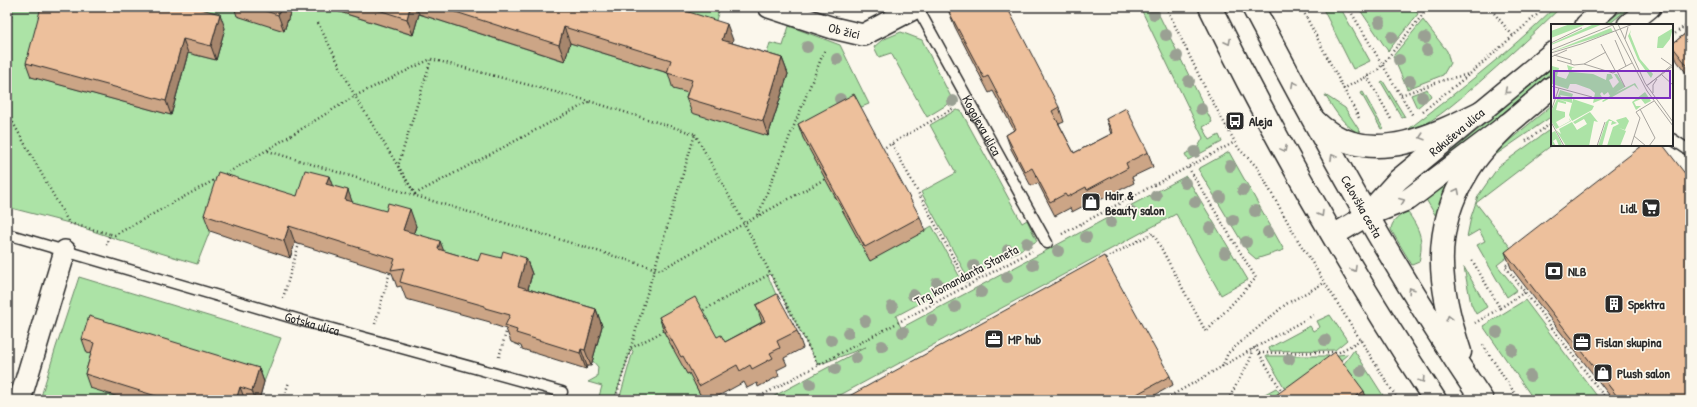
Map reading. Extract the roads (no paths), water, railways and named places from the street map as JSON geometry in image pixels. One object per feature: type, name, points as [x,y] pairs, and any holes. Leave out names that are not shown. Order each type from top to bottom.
[{"type":"main road","points":[[1210,7],[1307,192],[1399,346],[1435,400]]},
{"type":"main road","name":"Celovška cesta","points":[[1253,7],[1312,119],[1366,216],[1403,279],[1482,400]]},
{"type":"main road","points":[[1312,119],[1330,134],[1356,144],[1377,147],[1398,145],[1444,130],[1483,111]]},
{"type":"main road","points":[[1470,382],[1448,317],[1444,293],[1442,251],[1444,228],[1455,195],[1468,170],[1507,125]]},
{"type":"street","name":"Ob žici","points":[[769,7],[833,28],[863,35],[910,9]]},
{"type":"street","points":[[1587,24],[1607,7]]},
{"type":"street","points":[[1629,24],[1650,7]]},
{"type":"street","name":"Rakuševa ulica","points":[[1366,216],[1398,180],[1551,54]]},
{"type":"street","name":"Rakuševa ulica","points":[[1334,236],[1366,216],[1409,199],[1507,125],[1551,89]]},
{"type":"street","points":[[20,400],[65,251]]},
{"type":"lane","name":"Kogojeva ulica","points":[[910,9],[968,100],[1047,243]]},
{"type":"lane","points":[[1673,140],[1690,151]]},
{"type":"lane","name":"Gotska ulica","points":[[7,234],[278,314],[562,392]]},
{"type":"place","name":"Aleja","points":[[1235,121]]},
{"type":"place","name":"Hair & Beauty salon","points":[[1091,202]]},
{"type":"place","name":"Lidl","points":[[1651,208]]},
{"type":"place","name":"NLB","points":[[1554,271]]},
{"type":"place","name":"Spektra","points":[[1614,304]]},
{"type":"place","name":"MP hub","points":[[994,339]]},
{"type":"place","name":"Fislan skupina","points":[[1582,342]]},
{"type":"place","name":"Plush salon","points":[[1603,373]]}]
